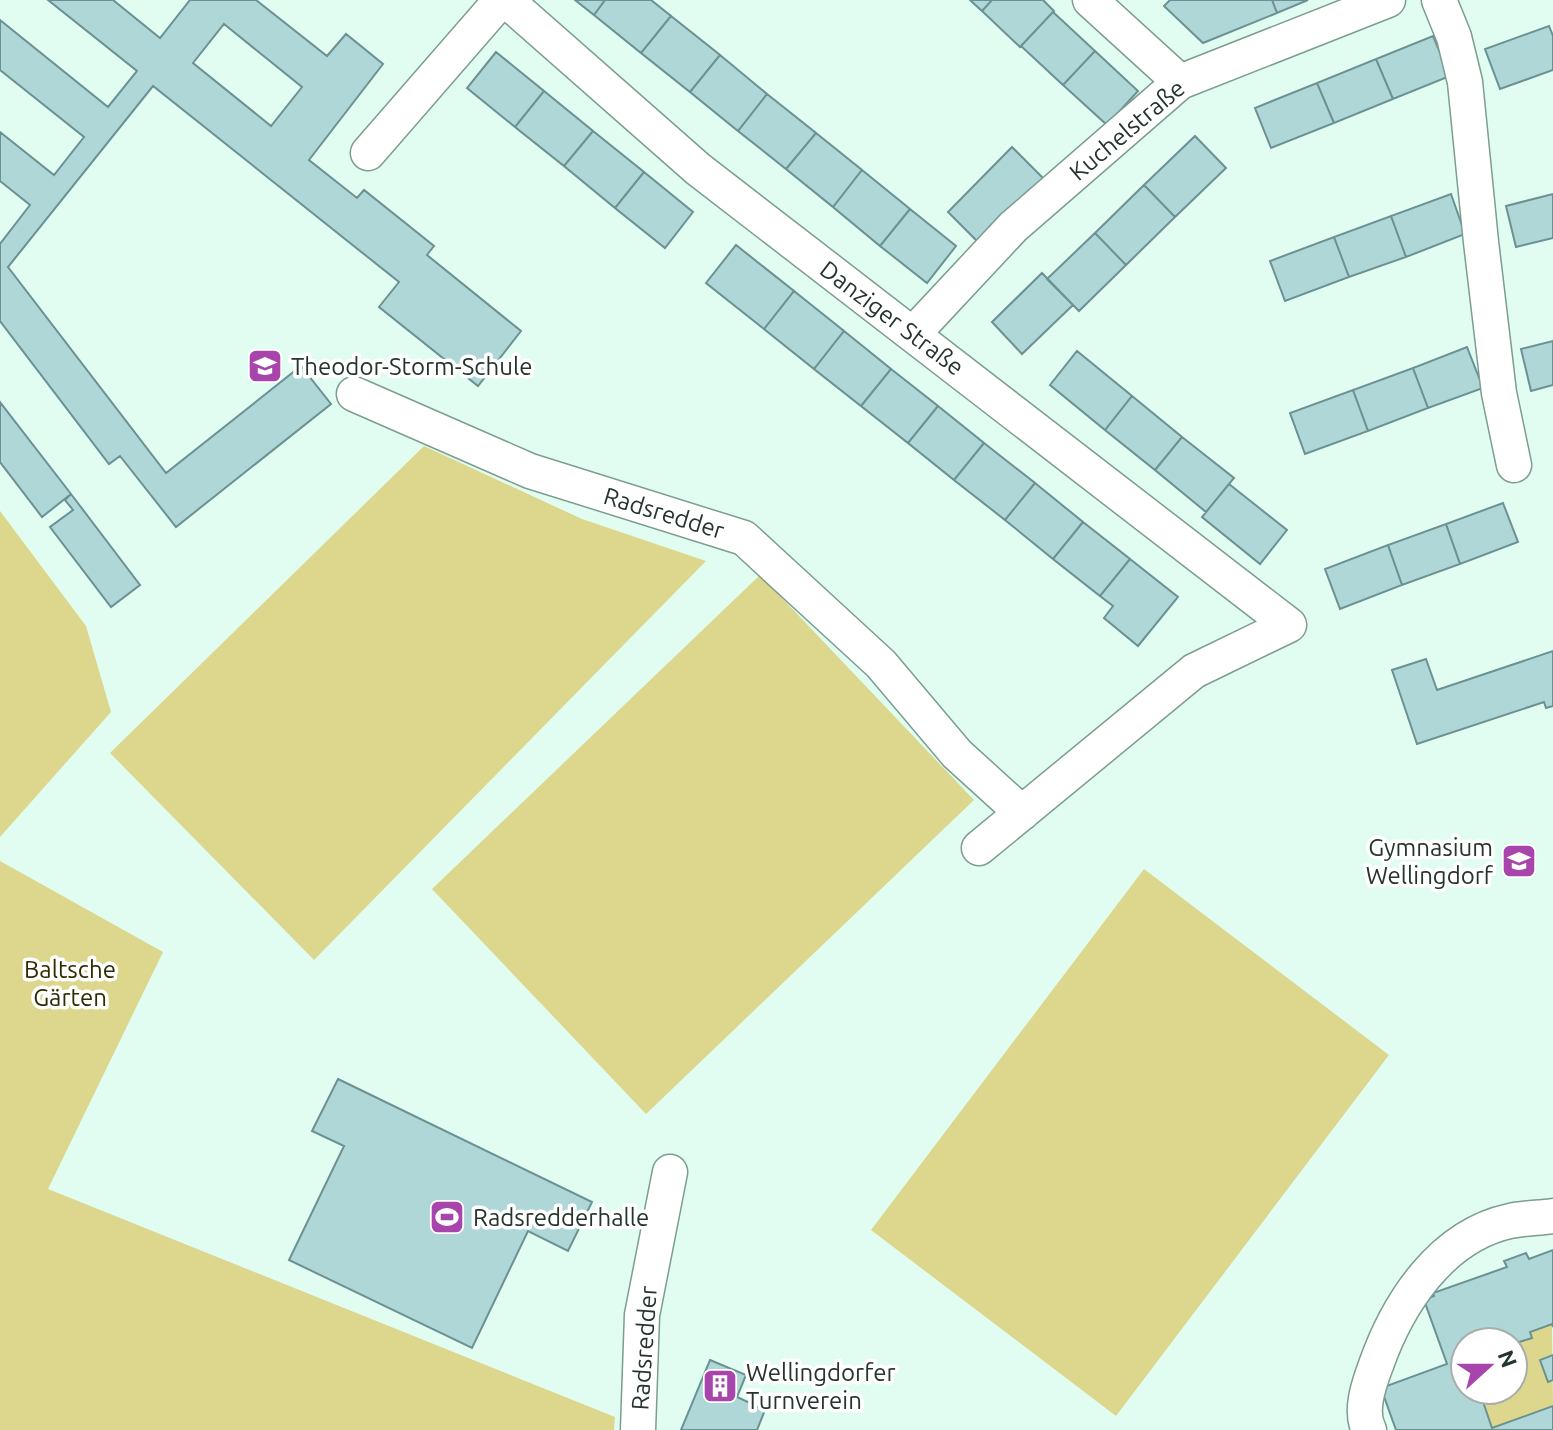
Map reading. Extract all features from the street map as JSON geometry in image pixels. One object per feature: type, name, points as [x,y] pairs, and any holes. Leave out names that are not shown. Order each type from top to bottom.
[{"type":"street","points":[[368,153],[503,0]]},
{"type":"street","name":"Danziger Straße","points":[[503,0],[698,169],[1289,625],[1194,671],[1022,813]]},
{"type":"street","points":[[1090,0],[1180,82]]},
{"type":"street","name":"Kuchelstraße","points":[[913,334],[1013,227],[1180,82],[1388,0]]},
{"type":"street","points":[[1439,0],[1454,37],[1465,82],[1499,393],[1514,465]]},
{"type":"street","name":"Radsredder","points":[[354,394],[530,471],[744,538],[881,664],[957,754],[1022,813]]},
{"type":"street","points":[[979,848],[1022,813]]},
{"type":"street","name":"Radsredder","points":[[638,1430],[642,1315],[670,1172]]},
{"type":"street","points":[[1369,1430],[1364,1421],[1368,1386],[1397,1315],[1420,1281],[1446,1254],[1476,1234],[1508,1222],[1553,1216]]},
{"type":"green space","points":[[424,446],[582,519],[706,561],[314,960],[110,753]]},
{"type":"green space","points":[[0,511],[86,626],[111,712],[0,837]]},
{"type":"green space","points":[[760,575],[974,800],[646,1114],[432,889]]},
{"type":"green space","name":"Baltsche Gärten","points":[[0,861],[163,952],[48,1189],[615,1417],[614,1430],[0,1430]]},
{"type":"green space","points":[[1144,869],[1389,1055],[1116,1416],[871,1230]]},
{"type":"green space","points":[[1552,1324],[1553,1406],[1492,1428],[1484,1406],[1529,1406],[1530,1332]]},
{"type":"building","points":[[48,0],[113,0],[160,38],[190,0],[256,0],[327,56],[346,34],[383,64],[309,160],[357,198],[364,190],[434,246],[427,255],[521,331],[478,386],[379,307],[399,282],[153,86],[8,267],[166,473],[301,366],[331,404],[176,527],[120,456],[109,464],[0,321],[0,244],[30,205],[0,181],[0,132],[54,175],[84,137],[0,70],[0,20],[108,107],[137,71]],"holes":[[[224,24],[302,87],[271,126],[193,63]]]},
{"type":"building","points":[[575,0],[605,0],[594,15]]},
{"type":"building","points":[[605,0],[651,0],[671,16],[641,53],[594,15]]},
{"type":"building","points":[[970,0],[992,0],[982,11]]},
{"type":"building","points":[[992,0],[1043,0],[1054,11],[1020,47],[982,11]]},
{"type":"building","points":[[1170,0],[1272,0],[1277,13],[1203,43],[1164,6]]},
{"type":"building","points":[[1272,0],[1308,0],[1277,13]]},
{"type":"building","points":[[1053,12],[1095,51],[1063,85],[1021,46]]},
{"type":"building","points":[[671,16],[720,55],[690,92],[641,53]]},
{"type":"building","points":[[1549,26],[1553,36],[1553,70],[1500,89],[1485,49]]},
{"type":"building","points":[[1433,36],[1450,76],[1393,99],[1376,59]]},
{"type":"building","points":[[1095,51],[1138,91],[1107,125],[1063,85]]},
{"type":"building","points":[[496,52],[544,91],[515,127],[467,88]]},
{"type":"building","points":[[720,55],[767,94],[738,131],[690,92]]},
{"type":"building","points":[[1376,59],[1393,99],[1334,123],[1317,83]]},
{"type":"building","points":[[1317,83],[1334,123],[1271,148],[1255,108]]},
{"type":"building","points":[[544,91],[593,131],[564,166],[515,127]]},
{"type":"building","points":[[767,94],[816,133],[786,169],[738,131]]},
{"type":"building","points":[[593,131],[644,172],[615,208],[564,166]]},
{"type":"building","points":[[816,133],[862,170],[833,207],[786,169]]},
{"type":"building","points":[[1195,136],[1226,168],[1175,217],[1144,185]]},
{"type":"building","points":[[1012,147],[1044,179],[979,243],[948,212]]},
{"type":"building","points":[[862,170],[910,209],[880,246],[833,207]]},
{"type":"building","points":[[644,172],[693,212],[665,248],[615,208]]},
{"type":"building","points":[[1144,185],[1175,217],[1126,265],[1095,233]]},
{"type":"building","points":[[1451,194],[1465,234],[1406,257],[1391,216]]},
{"type":"building","points":[[1553,194],[1553,238],[1516,247],[1506,206]]},
{"type":"building","points":[[910,209],[956,246],[927,283],[880,246]]},
{"type":"building","points":[[1391,216],[1406,257],[1349,277],[1334,237]]},
{"type":"building","points":[[1095,233],[1126,265],[1079,311],[1047,279]]},
{"type":"building","points":[[1334,237],[1349,277],[1285,301],[1270,261]]},
{"type":"building","points":[[736,245],[794,291],[764,329],[706,283]]},
{"type":"building","points":[[1042,273],[1073,305],[1022,354],[992,322]]},
{"type":"building","points":[[794,291],[844,331],[814,369],[764,329]]},
{"type":"building","points":[[844,331],[891,369],[861,406],[814,369]]},
{"type":"building","points":[[1553,341],[1553,385],[1531,391],[1521,349]]},
{"type":"building","points":[[1467,347],[1483,388],[1428,408],[1413,368]]},
{"type":"building","points":[[1077,351],[1132,396],[1105,430],[1050,385]]},
{"type":"building","points":[[1413,368],[1428,408],[1368,431],[1353,390]]},
{"type":"building","points":[[891,369],[938,406],[908,443],[861,406]]},
{"type":"building","points":[[1353,390],[1368,431],[1305,454],[1290,413]]},
{"type":"building","points":[[1132,396],[1182,437],[1155,470],[1105,430]]},
{"type":"building","points":[[0,402],[71,494],[42,517],[0,462]]},
{"type":"building","points":[[938,406],[984,443],[954,480],[908,443]]},
{"type":"building","points":[[1182,437],[1234,478],[1206,512],[1155,470]]},
{"type":"building","points":[[984,443],[1035,483],[1005,520],[954,480]]},
{"type":"building","points":[[1035,483],[1083,522],[1053,559],[1005,520]]},
{"type":"building","points":[[1229,484],[1287,530],[1260,564],[1202,517]]},
{"type":"building","points":[[71,494],[140,585],[111,607],[50,527],[73,510],[65,500]]},
{"type":"building","points":[[1503,503],[1518,542],[1460,564],[1446,524]]},
{"type":"building","points":[[1083,522],[1130,559],[1100,596],[1053,559]]},
{"type":"building","points":[[1446,524],[1460,564],[1402,585],[1388,545]]},
{"type":"building","points":[[1388,545],[1402,585],[1340,609],[1325,569]]},
{"type":"building","points":[[1130,559],[1178,597],[1138,646],[1104,618],[1113,606],[1100,596]]},
{"type":"building","points":[[1553,651],[1553,706],[1546,708],[1544,702],[1417,744],[1392,670],[1426,659],[1437,690]]},
{"type":"building","name":"Radsredderhalle","points":[[338,1079],[592,1202],[568,1251],[528,1231],[472,1348],[289,1260],[344,1146],[312,1131]]},
{"type":"building","points":[[1553,1250],[1553,1327],[1552,1324],[1530,1332],[1532,1338],[1529,1339],[1529,1326],[1449,1326],[1449,1406],[1484,1406],[1492,1428],[1553,1406],[1553,1430],[1396,1430],[1381,1388],[1447,1364],[1424,1300],[1434,1296],[1433,1293],[1507,1267],[1504,1261],[1526,1253],[1529,1259]]},
{"type":"building","points":[[1553,1355],[1553,1380],[1548,1382],[1540,1360]]},
{"type":"building","name":"Wellingdorfer Turnverein","points":[[710,1360],[746,1375],[737,1397],[765,1410],[757,1430],[681,1430]]},
{"type":"place","name":"Theodor-Storm-Schule","points":[[265,366]]},
{"type":"place","name":"Gymnasium Wellingdorf","points":[[1519,861]]},
{"type":"place","name":"Radsredderhalle","points":[[447,1217]]},
{"type":"place","name":"Wellingdorfer Turnverein","points":[[720,1386]]}]
